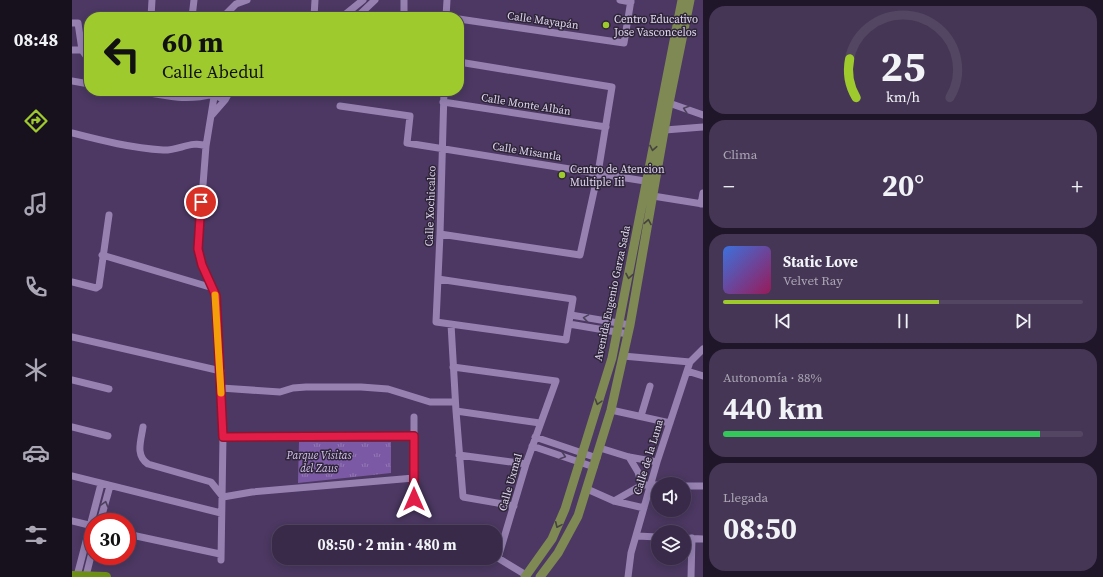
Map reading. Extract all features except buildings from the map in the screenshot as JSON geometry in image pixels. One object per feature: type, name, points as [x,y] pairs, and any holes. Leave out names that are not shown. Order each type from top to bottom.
[{"type":"highway","points":[[79,572],[106,577]]},
{"type":"main road","name":"Avenida Eugenio Garza Sada","points":[[525,576],[552,539],[565,509],[612,358],[651,182],[682,0]]},
{"type":"main road","name":"Avenida Eugenio Garza Sada","points":[[540,577],[568,536],[578,516],[611,410],[629,329],[653,196],[651,182],[665,130],[690,0]]},
{"type":"street","points":[[151,12],[152,0]]},
{"type":"street","points":[[193,12],[194,0]]},
{"type":"street","points":[[227,12],[236,2],[247,0]]},
{"type":"street","points":[[314,12],[315,0]]},
{"type":"street","points":[[348,12],[363,0]]},
{"type":"street","points":[[362,12],[375,0]]},
{"type":"street","points":[[404,0],[404,12]]},
{"type":"street","points":[[446,12],[447,0]]},
{"type":"street","points":[[620,0],[631,1]]},
{"type":"street","name":"Calle Mayapán","points":[[464,20],[624,43],[631,1]]},
{"type":"street","points":[[72,23],[78,23],[82,50],[84,53]]},
{"type":"street","points":[[72,50],[82,50]]},
{"type":"street","points":[[440,234],[580,255],[598,173],[612,87],[464,63]]},
{"type":"street","points":[[72,81],[84,83]]},
{"type":"street","points":[[167,96],[178,98],[199,98],[204,96]]},
{"type":"street","points":[[136,536],[221,557],[223,437],[221,415],[221,371],[216,296],[202,265],[198,249],[206,146],[212,115],[214,96]]},
{"type":"street","points":[[220,96],[225,100]]},
{"type":"street","points":[[212,115],[227,96]]},
{"type":"street","name":"Calle Xochicalco","points":[[444,96],[436,322],[451,324]]},
{"type":"street","name":"Calle Monte Albán","points":[[444,102],[606,127]]},
{"type":"street","points":[[669,103],[703,115]]},
{"type":"street","name":"Calle Misantla","points":[[340,106],[410,116],[407,143],[651,182]]},
{"type":"street","points":[[665,130],[703,127]]},
{"type":"street","points":[[72,133],[131,147],[166,150],[192,144],[206,146]]},
{"type":"street","points":[[653,196],[702,204],[703,193]]},
{"type":"street","points":[[72,282],[96,288],[99,286],[102,255],[109,215]]},
{"type":"street","points":[[102,255],[213,288]]},
{"type":"street","points":[[438,279],[573,299],[566,340],[451,324],[455,402],[464,496],[514,506]]},
{"type":"street","points":[[571,315],[619,328]]},
{"type":"street","points":[[569,324],[629,329]]},
{"type":"street","points":[[72,337],[221,371]]},
{"type":"street","name":"Calle de la Luna","points":[[656,477],[657,462],[690,362],[703,349]]},
{"type":"street","points":[[623,356],[690,362]]},
{"type":"street","name":"Calle Uxmal","points":[[453,367],[556,381],[526,464],[498,558],[525,576]]},
{"type":"street","points":[[687,371],[703,376]]},
{"type":"street","points":[[72,380],[109,389]]},
{"type":"street","points":[[641,416],[650,386]]},
{"type":"street","points":[[221,388],[280,392],[293,388],[306,387],[388,389],[430,402],[455,402]]},
{"type":"street","points":[[456,410],[540,423]]},
{"type":"street","points":[[611,410],[670,423]]},
{"type":"street","points":[[414,417],[414,499]]},
{"type":"street","points":[[72,427],[108,436]]},
{"type":"street","points":[[143,427],[139,453],[142,460],[148,464],[211,482],[223,497]]},
{"type":"street","points":[[223,437],[414,436]]},
{"type":"street","points":[[535,437],[595,462]]},
{"type":"street","points":[[532,446],[581,457]]},
{"type":"street","points":[[600,448],[630,458],[657,462]]},
{"type":"street","points":[[459,454],[526,464]]},
{"type":"street","points":[[630,458],[638,472],[642,485]]},
{"type":"street","points":[[72,476],[221,513]]},
{"type":"street","points":[[223,497],[252,492],[414,478]]},
{"type":"street","points":[[95,513],[101,484]]},
{"type":"street","points":[[614,501],[642,485],[651,485]]},
{"type":"street","points":[[102,513],[110,486]]},
{"type":"street","points":[[691,486],[703,486]]},
{"type":"street","points":[[587,489],[614,501],[644,508]]},
{"type":"street","name":"Calle de la Luna","points":[[628,577],[629,563],[644,508],[651,493]]},
{"type":"street","points":[[72,521],[84,524]]},
{"type":"street","points":[[637,536],[651,536]]},
{"type":"street","points":[[691,538],[703,539]]},
{"type":"street","points":[[79,572],[84,554]]},
{"type":"street","points":[[689,565],[690,577]]},
{"type":"green space","name":"Parque Visitas del Zaus","points":[[299,442],[391,442],[391,473],[298,483]]},
{"type":"slow traffic","points":[[215,295],[221,371],[221,393]]},
{"type":"place","name":"Centro Educativo Jose Vasconcelos","points":[[606,25]]},
{"type":"place","name":"Centro de Atencion Multiple Iii","points":[[562,175]]},
{"type":"route","points":[[201,202],[198,249],[202,265],[216,296],[221,371],[221,415],[223,437],[414,436],[414,499]]}]
